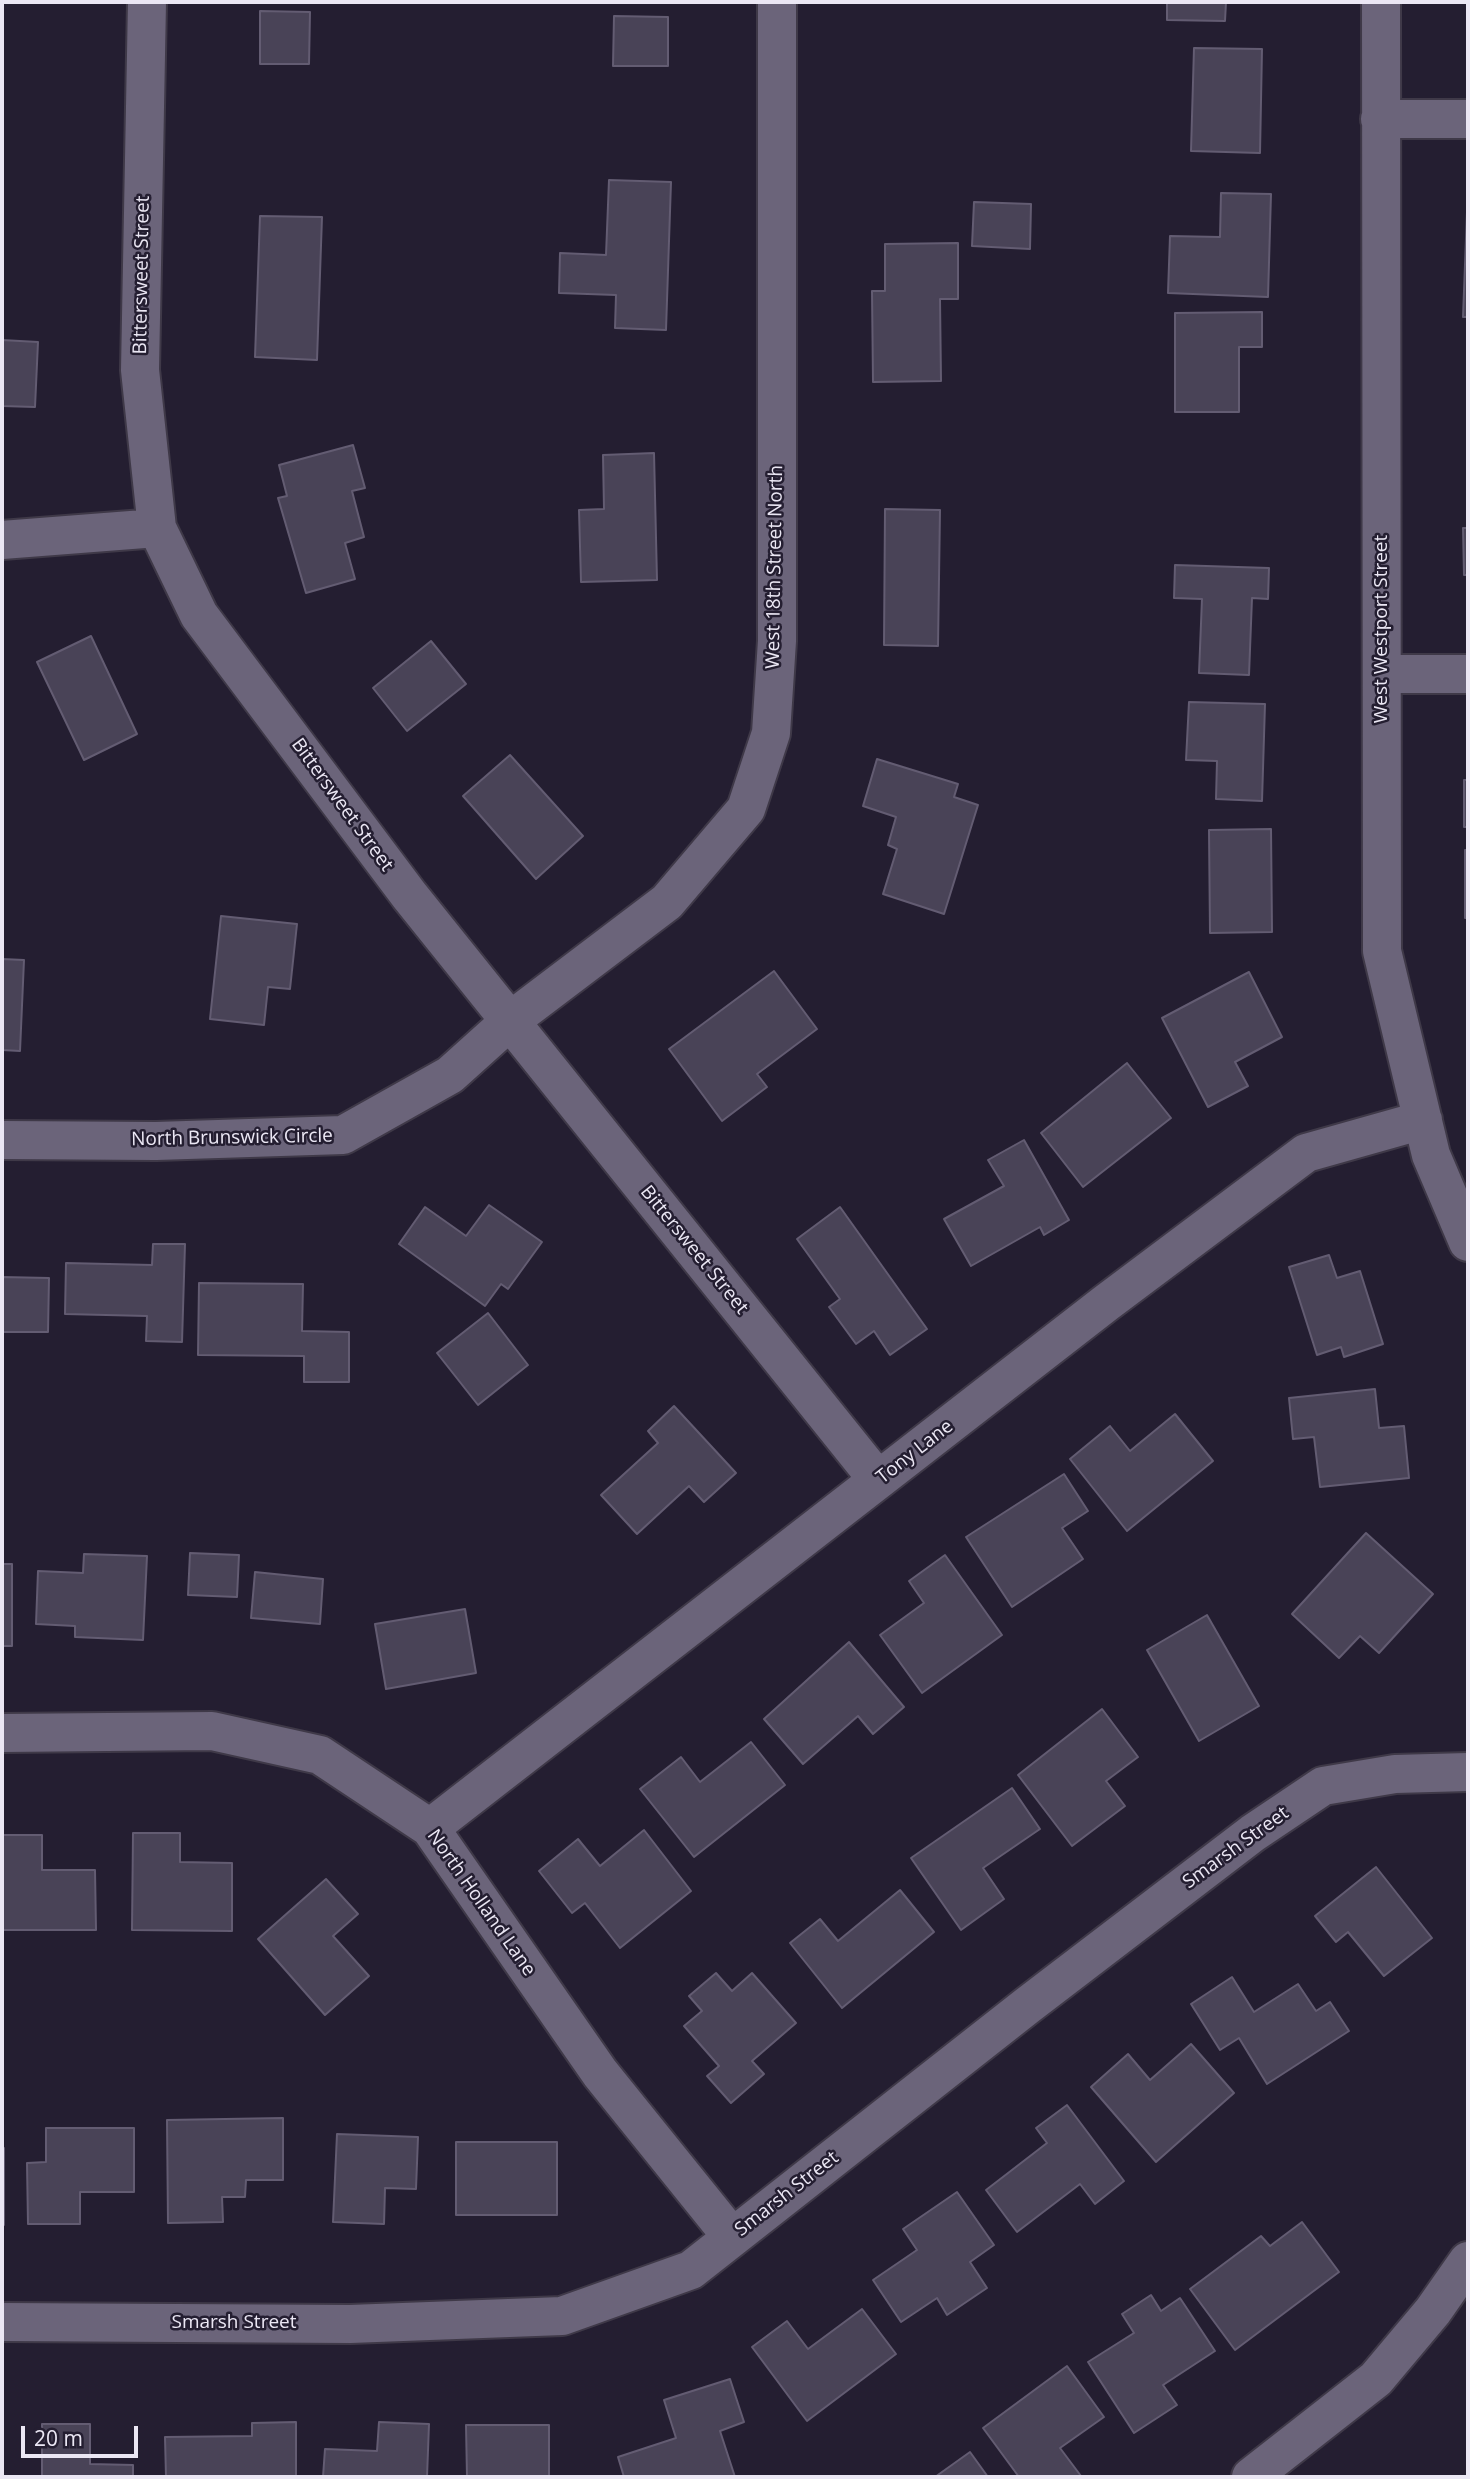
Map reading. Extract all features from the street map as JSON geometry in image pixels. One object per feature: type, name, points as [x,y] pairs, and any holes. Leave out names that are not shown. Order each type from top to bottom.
[{"type":"street","name":"Bittersweet Street","points":[[147,2],[141,369],[157,528],[199,615],[408,895],[878,1480]]},
{"type":"street","name":"West 18th Street North","points":[[510,1021],[667,902],[746,809],[771,733],[776,641],[777,2]]},
{"type":"street","name":"West Westport Street","points":[[1381,2],[1382,951],[1431,1155],[1468,1242]]},
{"type":"street","points":[[1380,119],[1468,119]]},
{"type":"street","points":[[2,540],[157,528]]},
{"type":"street","points":[[1382,674],[1468,674]]},
{"type":"street","name":"North Brunswick Circle","points":[[2,1140],[156,1141],[343,1135],[450,1074],[510,1021]]},
{"type":"street","name":"Tony Lane","points":[[430,1828],[1095,1311],[1306,1153],[1423,1120]]},
{"type":"street","name":"North Holland Lane","points":[[2,1733],[212,1731],[320,1755],[430,1828],[600,2073],[732,2237]]},
{"type":"street","name":"Smarsh Street","points":[[2,2322],[350,2323],[562,2316],[691,2270],[1028,2005],[1232,1849],[1323,1786],[1395,1774],[1468,1772]]},
{"type":"street","points":[[1251,2477],[1376,2379],[1433,2311],[1468,2261]]},
{"type":"building","points":[[1167,2],[1226,2],[1225,21],[1167,20]]},
{"type":"building","points":[[260,11],[310,12],[309,64],[260,64]]},
{"type":"building","points":[[614,16],[668,17],[668,66],[613,66]]},
{"type":"building","points":[[1194,48],[1262,49],[1260,153],[1191,151]]},
{"type":"building","points":[[609,180],[671,182],[666,330],[615,328],[616,295],[559,293],[560,253],[606,255]]},
{"type":"building","points":[[1221,193],[1271,194],[1268,297],[1168,293],[1170,236],[1220,237]]},
{"type":"building","points":[[974,202],[1031,204],[1030,249],[972,246]]},
{"type":"building","points":[[1467,212],[1468,317],[1463,317]]},
{"type":"building","points":[[260,216],[322,217],[317,360],[255,357]]},
{"type":"building","points":[[958,243],[958,299],[940,299],[941,381],[873,382],[872,291],[885,291],[885,244]]},
{"type":"building","points":[[1262,312],[1262,347],[1239,347],[1239,412],[1175,412],[1175,313]]},
{"type":"building","points":[[2,340],[38,342],[35,407],[2,406]]},
{"type":"building","points":[[353,445],[365,488],[352,491],[364,537],[345,543],[355,579],[306,593],[278,498],[287,496],[279,465]]},
{"type":"building","points":[[654,453],[657,580],[581,582],[579,510],[604,509],[603,455]]},
{"type":"building","points":[[885,509],[940,510],[938,646],[884,645]]},
{"type":"building","points":[[1463,528],[1468,528],[1468,575],[1464,575]]},
{"type":"building","points":[[1175,565],[1269,568],[1268,599],[1252,598],[1249,675],[1199,673],[1202,599],[1174,598]]},
{"type":"building","points":[[91,636],[137,734],[84,760],[37,662]]},
{"type":"building","points":[[431,641],[466,684],[407,731],[373,688]]},
{"type":"building","points":[[1189,702],[1265,704],[1262,801],[1216,799],[1217,761],[1186,760]]},
{"type":"building","points":[[510,755],[583,836],[536,879],[463,796]]},
{"type":"building","points":[[877,759],[958,784],[954,797],[978,805],[944,914],[883,894],[897,849],[888,845],[896,817],[863,806]]},
{"type":"building","points":[[1464,780],[1468,780],[1468,827],[1464,827]]},
{"type":"building","points":[[1271,829],[1272,932],[1210,933],[1209,830]]},
{"type":"building","points":[[1465,850],[1468,850],[1468,918],[1465,918]]},
{"type":"building","points":[[221,916],[297,924],[290,989],[268,987],[264,1025],[210,1019]]},
{"type":"building","points":[[2,959],[24,960],[20,1051],[2,1050]]},
{"type":"building","points":[[774,971],[817,1029],[757,1074],[767,1087],[722,1121],[669,1049]]},
{"type":"building","points":[[1249,972],[1282,1037],[1235,1062],[1248,1086],[1208,1107],[1162,1018]]},
{"type":"building","points":[[1127,1063],[1171,1118],[1083,1187],[1041,1133]]},
{"type":"building","points":[[1024,1140],[1069,1220],[1044,1235],[1040,1227],[971,1266],[944,1219],[1004,1186],[988,1160]]},
{"type":"building","points":[[489,1205],[542,1242],[508,1289],[501,1284],[485,1306],[399,1244],[425,1207],[466,1236]]},
{"type":"building","points":[[840,1207],[927,1329],[890,1355],[874,1331],[856,1344],[829,1307],[840,1299],[797,1239]]},
{"type":"building","points":[[153,1244],[185,1244],[182,1342],[146,1341],[147,1316],[65,1314],[66,1263],[152,1265]]},
{"type":"building","points":[[1329,1255],[1337,1278],[1360,1271],[1383,1344],[1344,1357],[1341,1347],[1317,1355],[1289,1267]]},
{"type":"building","points":[[2,1277],[49,1278],[48,1332],[2,1332]]},
{"type":"building","points":[[199,1283],[303,1284],[302,1331],[349,1332],[349,1382],[304,1382],[304,1356],[198,1355]]},
{"type":"building","points":[[488,1313],[528,1365],[478,1405],[437,1353]]},
{"type":"building","points":[[1375,1389],[1379,1428],[1404,1426],[1409,1478],[1320,1487],[1314,1437],[1293,1439],[1289,1398]]},
{"type":"building","points":[[674,1406],[736,1473],[704,1502],[689,1486],[637,1534],[601,1495],[658,1443],[648,1431]]},
{"type":"building","points":[[1175,1414],[1213,1461],[1127,1531],[1070,1459],[1110,1426],[1130,1451]]},
{"type":"building","points":[[1064,1474],[1088,1511],[1062,1528],[1083,1559],[1012,1607],[966,1537]]},
{"type":"building","points":[[1366,1533],[1433,1594],[1379,1653],[1360,1636],[1339,1658],[1292,1614]]},
{"type":"building","points":[[190,1553],[239,1555],[237,1597],[188,1595]]},
{"type":"building","points":[[84,1554],[147,1556],[143,1640],[75,1637],[75,1626],[36,1624],[38,1571],[83,1573]]},
{"type":"building","points":[[945,1555],[1002,1635],[922,1693],[880,1635],[924,1603],[909,1581]]},
{"type":"building","points":[[2,1564],[12,1564],[12,1646],[2,1646]]},
{"type":"building","points":[[255,1572],[323,1579],[320,1624],[251,1618]]},
{"type":"building","points":[[465,1609],[476,1673],[386,1689],[375,1624]]},
{"type":"building","points":[[1207,1615],[1259,1706],[1199,1741],[1147,1650]]},
{"type":"building","points":[[849,1642],[904,1707],[873,1734],[858,1716],[803,1764],[764,1719]]},
{"type":"building","points":[[1102,1709],[1138,1757],[1106,1781],[1125,1806],[1072,1846],[1018,1775]]},
{"type":"building","points":[[751,1742],[785,1785],[694,1857],[640,1789],[681,1757],[700,1782]]},
{"type":"building","points":[[1012,1788],[1040,1829],[983,1868],[1004,1899],[961,1930],[911,1858]]},
{"type":"building","points":[[644,1830],[691,1891],[620,1948],[585,1903],[572,1913],[539,1871],[578,1839],[600,1866]]},
{"type":"building","points":[[133,1833],[180,1833],[180,1862],[232,1863],[232,1931],[132,1930]]},
{"type":"building","points":[[2,1835],[42,1835],[42,1870],[95,1870],[96,1930],[2,1930]]},
{"type":"building","points":[[1376,1867],[1432,1938],[1384,1976],[1348,1932],[1336,1942],[1315,1916]]},
{"type":"building","points":[[326,1879],[358,1914],[333,1936],[369,1976],[325,2015],[258,1939]]},
{"type":"building","points":[[900,1890],[934,1932],[842,2008],[790,1943],[820,1919],[838,1941]]},
{"type":"building","points":[[716,1973],[732,1991],[752,1973],[796,2023],[752,2061],[764,2074],[731,2103],[707,2076],[719,2066],[684,2026],[702,2011],[689,1996]]},
{"type":"building","points":[[1232,1977],[1254,2012],[1298,1984],[1316,2011],[1330,2002],[1349,2031],[1267,2084],[1239,2038],[1220,2050],[1191,2004]]},
{"type":"building","points":[[1191,2044],[1234,2093],[1156,2162],[1091,2087],[1128,2054],[1150,2080]]},
{"type":"building","points":[[1067,2105],[1124,2181],[1095,2204],[1080,2184],[1017,2232],[986,2190],[1047,2143],[1036,2128]]},
{"type":"building","points":[[283,2118],[283,2180],[246,2180],[245,2197],[222,2197],[223,2222],[168,2223],[167,2120]]},
{"type":"building","points":[[46,2128],[134,2128],[134,2192],[80,2192],[80,2224],[28,2224],[27,2163],[46,2162]]},
{"type":"building","points":[[337,2134],[418,2137],[416,2189],[385,2188],[384,2224],[333,2222]]},
{"type":"building","points":[[456,2142],[557,2142],[557,2215],[456,2215]]},
{"type":"building","points":[[4,2148],[4,2225],[2,2225]]},
{"type":"building","points":[[957,2192],[994,2245],[970,2262],[987,2288],[947,2315],[937,2298],[901,2322],[873,2280],[917,2250],[903,2229]]},
{"type":"building","points":[[1302,2222],[1339,2272],[1235,2350],[1190,2289],[1261,2236],[1270,2246]]},
{"type":"building","points":[[1151,2295],[1161,2311],[1180,2298],[1215,2351],[1163,2385],[1177,2405],[1134,2433],[1088,2362],[1134,2333],[1122,2314]]},
{"type":"building","points":[[862,2309],[896,2354],[807,2421],[752,2347],[787,2321],[808,2349]]},
{"type":"building","points":[[1067,2366],[1104,2417],[1060,2448],[1081,2476],[1019,2477],[983,2428]]},
{"type":"building","points":[[730,2379],[744,2422],[720,2431],[735,2477],[624,2477],[618,2457],[676,2438],[664,2400]]},
{"type":"building","points":[[296,2422],[296,2477],[166,2477],[165,2437],[252,2436],[252,2423]]},
{"type":"building","points":[[379,2422],[429,2424],[427,2477],[323,2477],[325,2449],[377,2451]]},
{"type":"building","points":[[42,2424],[90,2424],[90,2464],[133,2465],[133,2477],[42,2477]]},
{"type":"building","points":[[466,2425],[549,2425],[549,2477],[467,2477]]},
{"type":"building","points":[[970,2452],[988,2477],[935,2477]]}]
